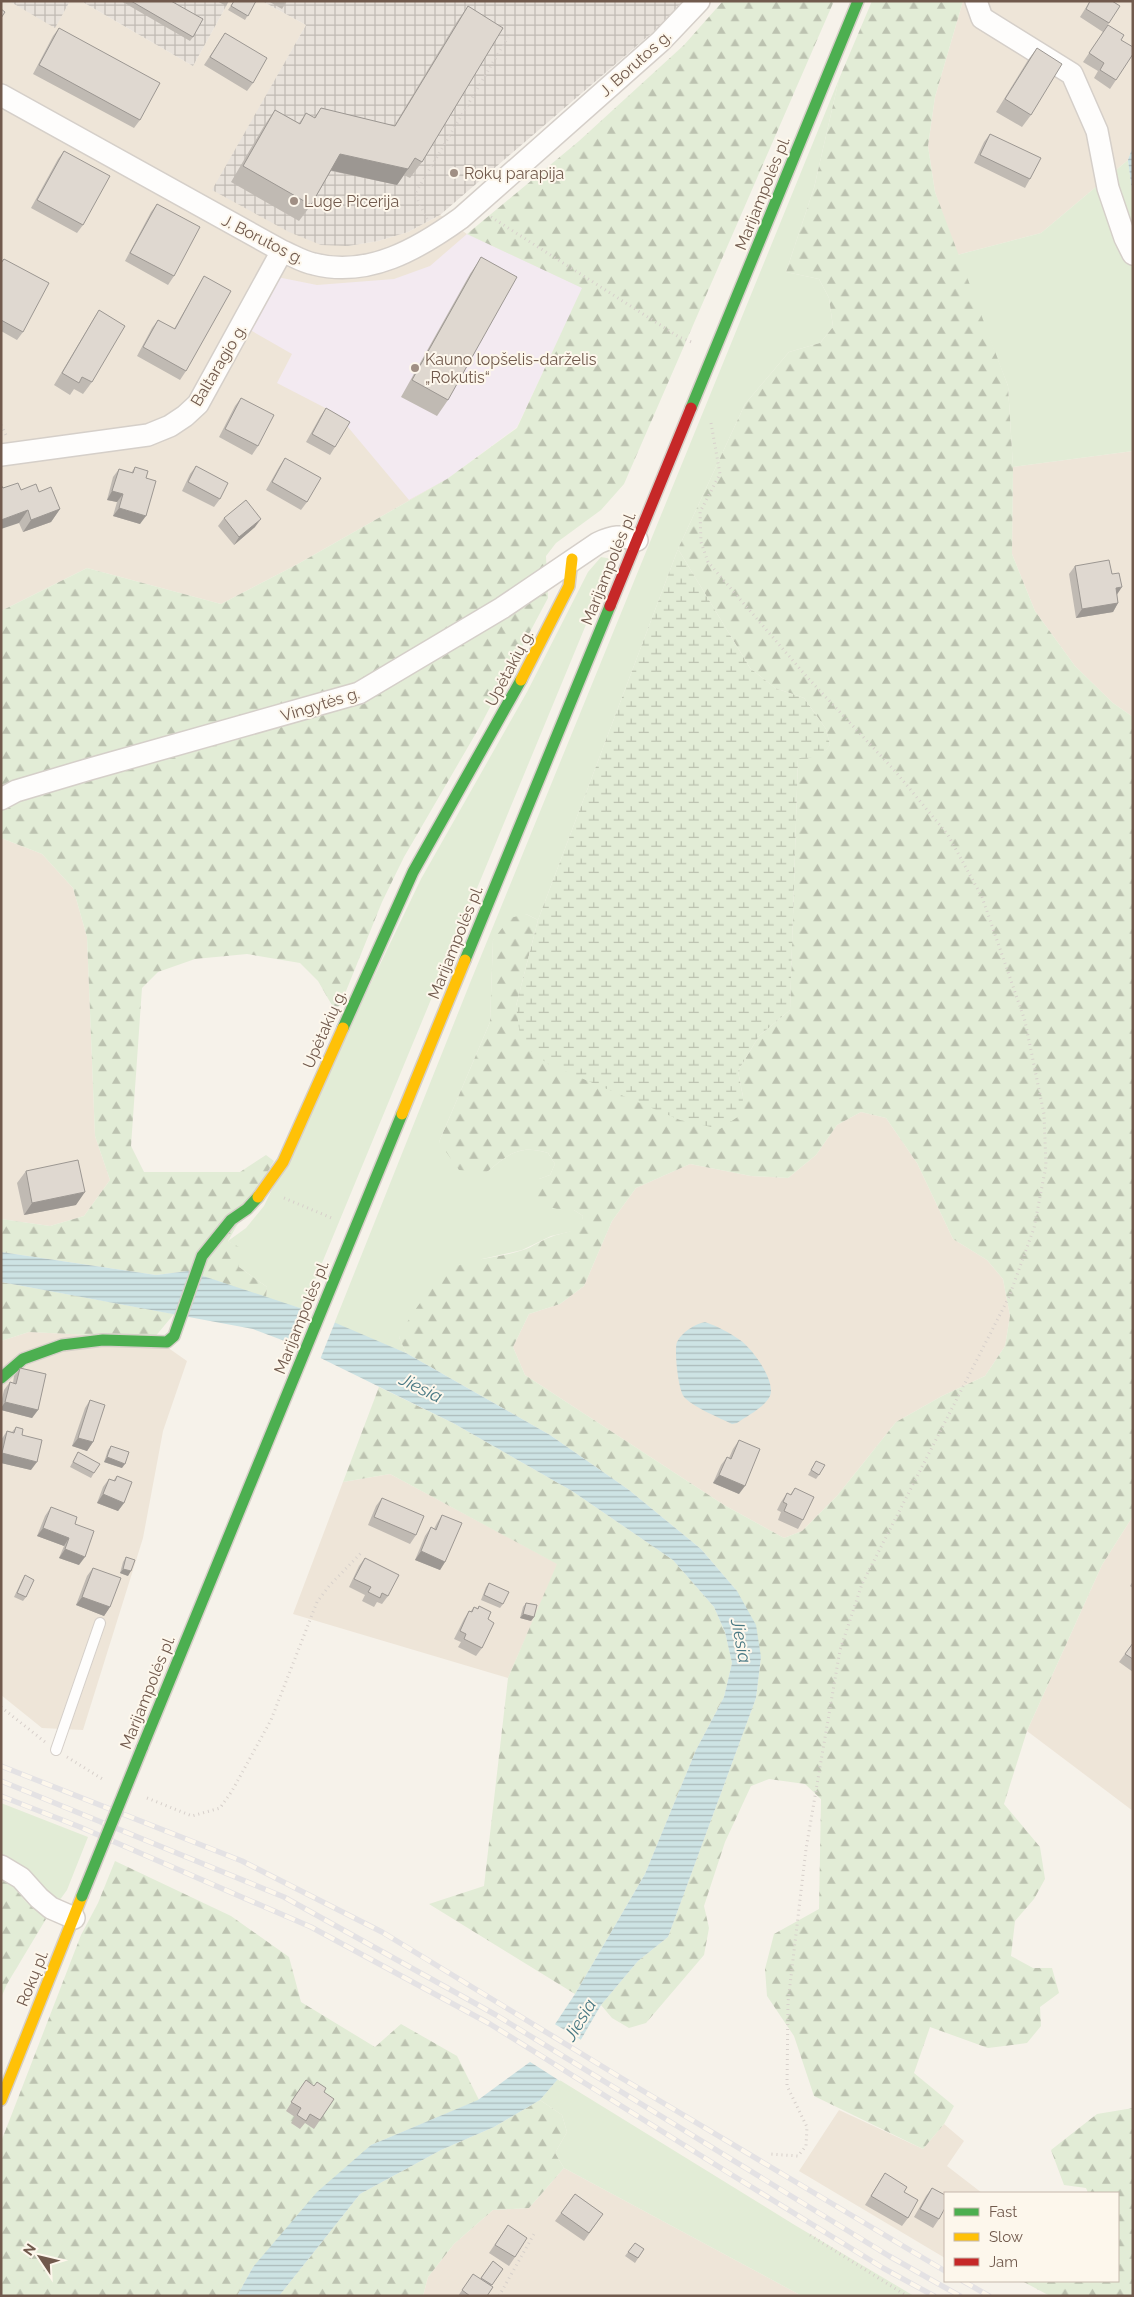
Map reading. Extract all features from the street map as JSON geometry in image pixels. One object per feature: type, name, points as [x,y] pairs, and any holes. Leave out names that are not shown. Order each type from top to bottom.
[{"type":"main road","name":"Marijampolės pl.","points":[[82,1896],[858,1]]},
{"type":"main road","name":"Upėtakių g.","points":[[1,1378],[23,1360],[62,1345],[103,1340],[167,1342],[174,1336],[180,1323],[192,1278],[206,1250],[232,1220],[247,1209],[263,1191],[283,1162],[413,872],[504,712],[569,586],[572,559]]},
{"type":"main road","name":"Rokų pl.","points":[[1,2100],[82,1896]]},
{"type":"street","name":"J. Borutos g.","points":[[1,96],[282,251],[312,264],[335,268],[354,267],[378,263],[401,255],[436,236],[461,218],[661,41],[699,1]]},
{"type":"street","points":[[976,1],[982,18],[1072,74],[1097,131],[1108,188],[1124,238],[1133,254]]},
{"type":"street","name":"Baltaragio g.","points":[[1,455],[148,435],[185,416],[198,404],[282,251]]},
{"type":"street","name":"Vingytės g.","points":[[1,799],[16,791],[81,771],[359,693],[502,608],[572,559],[612,536],[625,536],[637,540]]},
{"type":"street","points":[[1,1866],[21,1878],[51,1908],[74,1918]]},
{"type":"lane","points":[[56,1750],[100,1623]]},
{"type":"path","points":[[429,224],[416,194],[508,37]]},
{"type":"path","points":[[484,212],[679,337]]},
{"type":"path","points":[[710,415],[720,474],[700,512],[701,542],[708,562],[807,676],[895,771],[948,835],[982,897],[1025,1021],[1044,1114],[1046,1166],[1034,1228],[1009,1297],[862,1584],[840,1650],[806,1849],[788,2002],[788,2086],[806,2127],[806,2146],[798,2156],[770,2154]]},
{"type":"path","points":[[281,1197],[339,1221]]},
{"type":"path","points":[[146,1798],[192,1816],[220,1808],[232,1791],[271,1720],[317,1602],[329,1586],[362,1552]]},
{"type":"path","points":[[1,1707],[56,1750],[110,1783]]},
{"type":"path","points":[[499,2296],[534,2234]]},
{"type":"path","points":[[810,2235],[907,2296]]},
{"type":"shaded area","points":[[1,1],[9,1],[55,27],[70,1],[81,1],[193,66],[229,1],[262,1],[306,25],[213,190],[348,246],[378,241],[408,232],[440,215],[467,234],[583,288],[447,479],[296,565],[221,604],[87,568],[1,611]]},
{"type":"shaded area","points":[[9,1],[70,1],[55,28]]},
{"type":"shaded area","points":[[81,1],[229,1],[193,66]]},
{"type":"shaded area","points":[[262,1],[685,1],[675,13],[440,215],[408,232],[378,241],[348,246],[321,245],[289,232],[212,190],[306,25]]},
{"type":"shaded area","points":[[963,1],[1133,1],[1133,146],[1128,160],[1041,233],[957,255],[935,192],[928,146],[935,97]]},
{"type":"shaded area","name":"Kauno lopšelis-darželis „Rokutis“","points":[[467,234],[583,288],[517,427],[447,479],[409,500],[337,414],[277,383],[292,354],[245,327],[277,277],[317,285],[394,279],[430,266]]},
{"type":"shaded area","points":[[1133,451],[1133,717],[1113,703],[1075,666],[1035,611],[1012,554],[1013,467]]},
{"type":"shaded area","points":[[1,838],[42,854],[73,888],[87,937],[95,1136],[110,1180],[84,1216],[50,1226],[1,1219]]},
{"type":"shaded area","points":[[861,1112],[886,1118],[917,1163],[953,1239],[987,1260],[1003,1279],[1010,1316],[1005,1346],[985,1376],[942,1396],[896,1422],[837,1496],[802,1531],[784,1538],[724,1505],[525,1375],[513,1347],[529,1314],[560,1304],[584,1286],[612,1221],[636,1188],[690,1164],[751,1176],[788,1178],[816,1155],[837,1125]]},
{"type":"shaded area","points":[[29,1332],[154,1338],[187,1361],[163,1431],[143,1538],[83,1730],[42,1728],[1,1695],[1,1341]]},
{"type":"shaded area","points":[[390,1474],[558,1564],[508,1678],[293,1614],[343,1482]]},
{"type":"shaded area","points":[[1133,1516],[1133,1811],[1027,1731],[1102,1565]]},
{"type":"shaded area","points":[[839,2110],[923,2149],[944,2124],[964,2141],[947,2166],[981,2192],[944,2192],[944,2257],[799,2171]]},
{"type":"shaded area","points":[[564,2168],[802,2296],[423,2296],[428,2277],[454,2244],[493,2210],[529,2208]]},
{"type":"green space","points":[[723,1],[834,1],[624,484],[601,510],[556,543],[546,556],[548,598],[479,728],[404,857],[382,902],[340,1006],[333,1007],[318,981],[300,963],[247,954],[195,959],[158,972],[142,988],[131,1146],[144,1172],[240,1172],[266,1155],[274,1161],[228,1241],[239,1247],[239,1267],[267,1287],[266,1298],[188,1271],[156,1275],[1,1252],[1,1219],[50,1226],[84,1216],[110,1180],[95,1136],[87,937],[73,888],[42,854],[1,838],[1,611],[87,568],[221,604],[296,565],[447,479],[517,428],[582,288],[467,234],[579,141],[684,45]]},
{"type":"green space","points":[[872,1],[963,1],[935,97],[928,146],[935,192],[1008,386],[1013,467],[1012,554],[1035,611],[1075,666],[1113,703],[1133,717],[1133,1516],[1102,1565],[1027,1731],[1004,1804],[1040,1847],[1045,1879],[1034,1899],[1015,1921],[1011,1956],[1033,1968],[1052,1968],[1059,1993],[1040,2007],[1041,2026],[1027,2043],[988,2048],[930,2027],[914,2073],[954,2106],[944,2124],[923,2149],[814,2096],[794,2036],[767,1996],[765,1969],[774,1934],[819,1909],[821,1799],[805,1784],[769,1779],[751,1786],[725,1842],[704,1906],[709,1928],[704,1955],[646,2023],[629,2028],[612,2018],[601,2005],[638,1961],[668,1937],[756,1698],[761,1657],[737,1591],[701,1549],[629,1490],[550,1435],[406,1353],[399,1337],[420,1303],[446,1272],[474,1261],[523,1250],[547,1238],[571,1231],[578,1226],[583,1216],[574,1210],[560,1210],[538,1203],[529,1190],[539,1179],[550,1175],[555,1164],[548,1153],[538,1150],[522,1150],[508,1156],[487,1172],[459,1170],[439,1142],[490,1022],[493,940],[510,918],[526,914],[538,920],[516,1006],[743,1097],[738,1071],[759,1036],[790,1010],[798,758],[821,756],[830,745],[826,729],[804,698],[775,688],[750,668],[678,549],[745,404],[789,352],[820,343],[833,327],[829,298],[819,279],[786,272],[814,188],[839,79]],"holes":[[[861,1112],[886,1118],[917,1163],[953,1239],[987,1260],[1003,1279],[1010,1316],[1005,1346],[985,1376],[942,1396],[896,1422],[837,1496],[802,1531],[784,1538],[724,1505],[525,1375],[513,1347],[529,1314],[560,1304],[584,1286],[612,1221],[636,1188],[690,1164],[751,1176],[788,1178],[816,1155],[837,1125]]]},
{"type":"green space","points":[[839,79],[814,188],[786,272],[819,279],[829,298],[833,327],[820,343],[789,352],[745,404],[678,549],[538,920],[526,914],[493,940],[490,1022],[439,1142],[487,1172],[515,1152],[538,1150],[548,1153],[555,1164],[550,1175],[539,1179],[560,1210],[574,1210],[583,1216],[581,1225],[573,1231],[551,1236],[522,1250],[482,1259],[399,1337],[406,1353],[334,1324],[470,983]]},
{"type":"green space","points":[[1128,160],[1133,199],[1133,451],[1013,467],[1008,386],[957,255],[1041,233]]},
{"type":"green space","points":[[678,549],[750,668],[775,688],[804,698],[826,729],[830,745],[821,757],[798,758],[790,1010],[759,1036],[738,1071],[743,1097],[742,1114],[720,1129],[680,1120],[548,1064],[521,1043],[516,1006],[538,920]]},
{"type":"green space","points":[[601,557],[612,559],[609,569],[303,1309],[266,1298],[267,1287],[239,1267],[239,1248],[228,1241],[246,1228],[264,1206],[421,879],[527,692],[588,572]]},
{"type":"green space","points":[[1,1282],[174,1314],[154,1338],[29,1332],[1,1341]]},
{"type":"green space","points":[[379,1387],[453,1423],[572,1491],[673,1560],[714,1607],[725,1632],[732,1663],[724,1697],[696,1750],[645,1874],[575,1994],[429,1904],[484,1886],[508,1678],[557,1564],[390,1474],[343,1482]]},
{"type":"green space","points":[[1,1803],[88,1837],[67,1890],[46,1919],[24,1900],[12,1880],[1,1873]]},
{"type":"green space","points":[[115,1861],[231,1916],[289,1957],[301,2002],[375,2047],[401,2024],[457,2056],[479,2100],[371,2145],[253,2267],[237,2296],[1,2296],[1,2142],[81,1935],[98,1903]]},
{"type":"green space","points":[[1,1873],[12,1880],[24,1900],[46,1919],[7,1984],[1,1998]]},
{"type":"green space","points":[[558,2079],[914,2296],[802,2296],[564,2168],[555,2153],[567,2132],[562,2115],[540,2100]]},
{"type":"green space","points":[[540,2100],[562,2115],[567,2132],[555,2153],[564,2168],[529,2208],[493,2210],[454,2244],[428,2277],[423,2296],[279,2296],[360,2194],[441,2150],[494,2127]]},
{"type":"green space","points":[[1133,2108],[1133,2296],[1050,2296],[1024,2282],[1119,2282],[1119,2192],[1088,2192],[1086,2188],[1064,2185],[1051,2150],[1097,2114]]},
{"type":"water","points":[[1133,146],[1133,199],[1128,160]]},
{"type":"water","name":"Jiesia","points":[[1,1252],[156,1275],[188,1271],[303,1309],[406,1353],[550,1435],[629,1490],[701,1549],[737,1591],[756,1625],[761,1657],[756,1698],[668,1937],[638,1961],[601,2005],[558,2079],[540,2100],[494,2127],[441,2150],[360,2194],[279,2296],[237,2296],[253,2267],[317,2192],[371,2145],[478,2100],[530,2062],[575,1994],[645,1874],[696,1750],[724,1697],[732,1663],[725,1632],[714,1607],[673,1560],[572,1491],[453,1423],[290,1343],[253,1329],[1,1282]]},
{"type":"water","points":[[705,1322],[728,1332],[745,1344],[762,1365],[770,1382],[771,1390],[768,1400],[760,1408],[737,1423],[732,1424],[695,1405],[685,1398],[680,1388],[676,1361],[677,1342],[689,1329]]},
{"type":"pier","points":[[304,1307],[335,1322],[319,1362],[289,1345]]},
{"type":"pier","points":[[553,2023],[583,2041],[560,2081],[527,2060]]},
{"type":"building","points":[[131,1],[171,1],[203,19],[193,37]]},
{"type":"building","points":[[234,1],[256,1],[248,16],[231,6]]},
{"type":"building","points":[[1090,1],[1112,1],[1120,6],[1109,23],[1086,9]]},
{"type":"building","points":[[468,6],[503,28],[422,162],[415,158],[408,169],[340,154],[311,205],[243,166],[275,110],[300,124],[306,113],[315,118],[321,108],[395,126]]},
{"type":"building","points":[[1,9],[5,12],[1,18]]},
{"type":"building","points":[[1108,25],[1124,35],[1121,40],[1133,47],[1133,54],[1116,80],[1100,70],[1104,63],[1089,53]]},
{"type":"building","points":[[59,28],[160,83],[140,120],[39,65]]},
{"type":"building","points":[[225,33],[267,58],[253,83],[210,57]]},
{"type":"building","points":[[1037,48],[1062,64],[1031,115],[1005,99]]},
{"type":"building","points":[[990,134],[1041,158],[1030,179],[980,155]]},
{"type":"building","points":[[64,151],[110,176],[83,225],[37,200]]},
{"type":"building","points":[[157,204],[200,227],[174,276],[130,253]]},
{"type":"building","points":[[481,257],[517,277],[448,400],[412,380]]},
{"type":"building","points":[[4,259],[49,283],[23,332],[1,320],[1,263]]},
{"type":"building","points":[[204,276],[231,291],[186,371],[143,347],[158,320],[175,329]]},
{"type":"building","points":[[99,310],[125,326],[92,382],[82,377],[79,383],[62,373]]},
{"type":"building","points":[[241,398],[274,415],[258,446],[225,429]]},
{"type":"building","points":[[326,408],[350,422],[335,447],[312,434]]},
{"type":"building","points":[[285,458],[321,478],[307,502],[272,482]]},
{"type":"building","points":[[196,466],[228,483],[220,499],[188,482]]},
{"type":"building","points":[[135,467],[148,471],[146,478],[156,481],[146,516],[119,508],[123,494],[112,491],[119,469],[133,473]]},
{"type":"building","points":[[18,483],[21,490],[36,484],[39,492],[51,487],[60,509],[31,520],[28,510],[1,520],[1,485],[3,488]]},
{"type":"building","points":[[246,500],[261,519],[239,537],[224,518]]},
{"type":"building","points":[[1109,560],[1112,574],[1119,573],[1122,587],[1116,588],[1118,603],[1082,609],[1075,566]]},
{"type":"building","points":[[78,1160],[85,1192],[32,1203],[26,1171]]},
{"type":"building","points":[[20,1368],[46,1374],[38,1410],[5,1402],[10,1382],[16,1384]]},
{"type":"building","points":[[90,1400],[105,1405],[93,1442],[78,1438]]},
{"type":"building","points":[[16,1427],[23,1429],[22,1435],[42,1440],[37,1462],[2,1453],[7,1431],[14,1433]]},
{"type":"building","points":[[739,1440],[760,1449],[745,1486],[719,1475],[727,1457],[731,1459]]},
{"type":"building","points":[[111,1446],[129,1452],[125,1464],[107,1457]]},
{"type":"building","points":[[78,1452],[100,1464],[94,1473],[73,1462]]},
{"type":"building","points":[[816,1461],[825,1465],[819,1475],[811,1470]]},
{"type":"building","points":[[117,1476],[132,1482],[124,1503],[103,1494],[109,1479],[115,1481]]},
{"type":"building","points":[[795,1488],[814,1497],[803,1520],[784,1511],[787,1504],[783,1502],[787,1493],[791,1495]]},
{"type":"building","points":[[382,1498],[424,1516],[416,1535],[374,1517]]},
{"type":"building","points":[[51,1507],[77,1517],[75,1524],[94,1531],[85,1557],[65,1549],[69,1538],[43,1528]]},
{"type":"building","points":[[442,1515],[462,1523],[445,1562],[421,1551],[431,1527],[436,1530]]},
{"type":"building","points":[[126,1557],[135,1560],[131,1571],[123,1569]]},
{"type":"building","points":[[365,1558],[399,1575],[388,1596],[382,1593],[380,1598],[368,1592],[371,1587],[354,1579]]},
{"type":"building","points":[[93,1568],[121,1578],[110,1607],[82,1597]]},
{"type":"building","points":[[25,1575],[34,1580],[26,1597],[17,1593]]},
{"type":"building","points":[[489,1583],[509,1592],[503,1604],[484,1595]]},
{"type":"building","points":[[526,1603],[537,1605],[534,1617],[523,1614]]},
{"type":"building","points":[[479,1606],[491,1612],[488,1619],[494,1623],[482,1648],[464,1639],[466,1634],[460,1631],[469,1611],[472,1612],[474,1607],[478,1609]]},
{"type":"building","points":[[1133,1643],[1133,1659],[1125,1654]]},
{"type":"building","points":[[306,2080],[314,2086],[317,2082],[326,2088],[324,2092],[334,2099],[320,2120],[310,2114],[306,2121],[297,2115],[301,2108],[291,2102]]},
{"type":"building","points":[[885,2173],[907,2187],[904,2192],[918,2200],[908,2218],[871,2196]]},
{"type":"building","points":[[932,2188],[944,2194],[944,2210],[939,2219],[920,2209]]},
{"type":"building","points":[[575,2194],[603,2214],[589,2233],[561,2213]]},
{"type":"building","points":[[508,2225],[527,2238],[515,2257],[495,2245]]},
{"type":"building","points":[[635,2243],[644,2249],[638,2258],[628,2252]]},
{"type":"building","points":[[493,2261],[503,2269],[492,2285],[481,2278]]},
{"type":"building","points":[[473,2274],[493,2287],[487,2296],[470,2296],[462,2290]]},
{"type":"railway","points":[[1,1766],[242,1861],[382,1932],[618,2076],[944,2270]]},
{"type":"railway","points":[[1,1781],[284,1897],[496,2015],[889,2256],[960,2296]]},
{"type":"railway","points":[[1,1796],[80,1827],[311,1927],[490,2024],[883,2268],[934,2296]]},
{"type":"railway","points":[[965,2282],[989,2296]]},
{"type":"traffic: fast","points":[[691,408],[858,1]]},
{"type":"traffic: fast","points":[[465,960],[610,606]]},
{"type":"traffic: fast","points":[[343,1028],[413,872],[521,680]]},
{"type":"traffic: fast","points":[[142,1748],[402,1114]]},
{"type":"traffic: fast","points":[[1,1378],[23,1359],[62,1345],[103,1340],[167,1342],[174,1336],[202,1256],[231,1220],[247,1209],[258,1197]]},
{"type":"traffic: fast","points":[[82,1896],[142,1748]]},
{"type":"traffic: slow","points":[[521,680],[569,586],[572,559]]},
{"type":"traffic: slow","points":[[402,1114],[465,960]]},
{"type":"traffic: slow","points":[[258,1197],[283,1162],[343,1028]]},
{"type":"traffic: slow","points":[[1,2100],[82,1896]]},
{"type":"traffic: jam","points":[[610,606],[691,408]]},
{"type":"place","name":"Rokų parapija","points":[[454,173]]},
{"type":"place","name":"Luge Picerija","points":[[294,201]]},
{"type":"place","name":"Kauno lopšelis-darželis „Rokutis“","points":[[415,368]]}]
